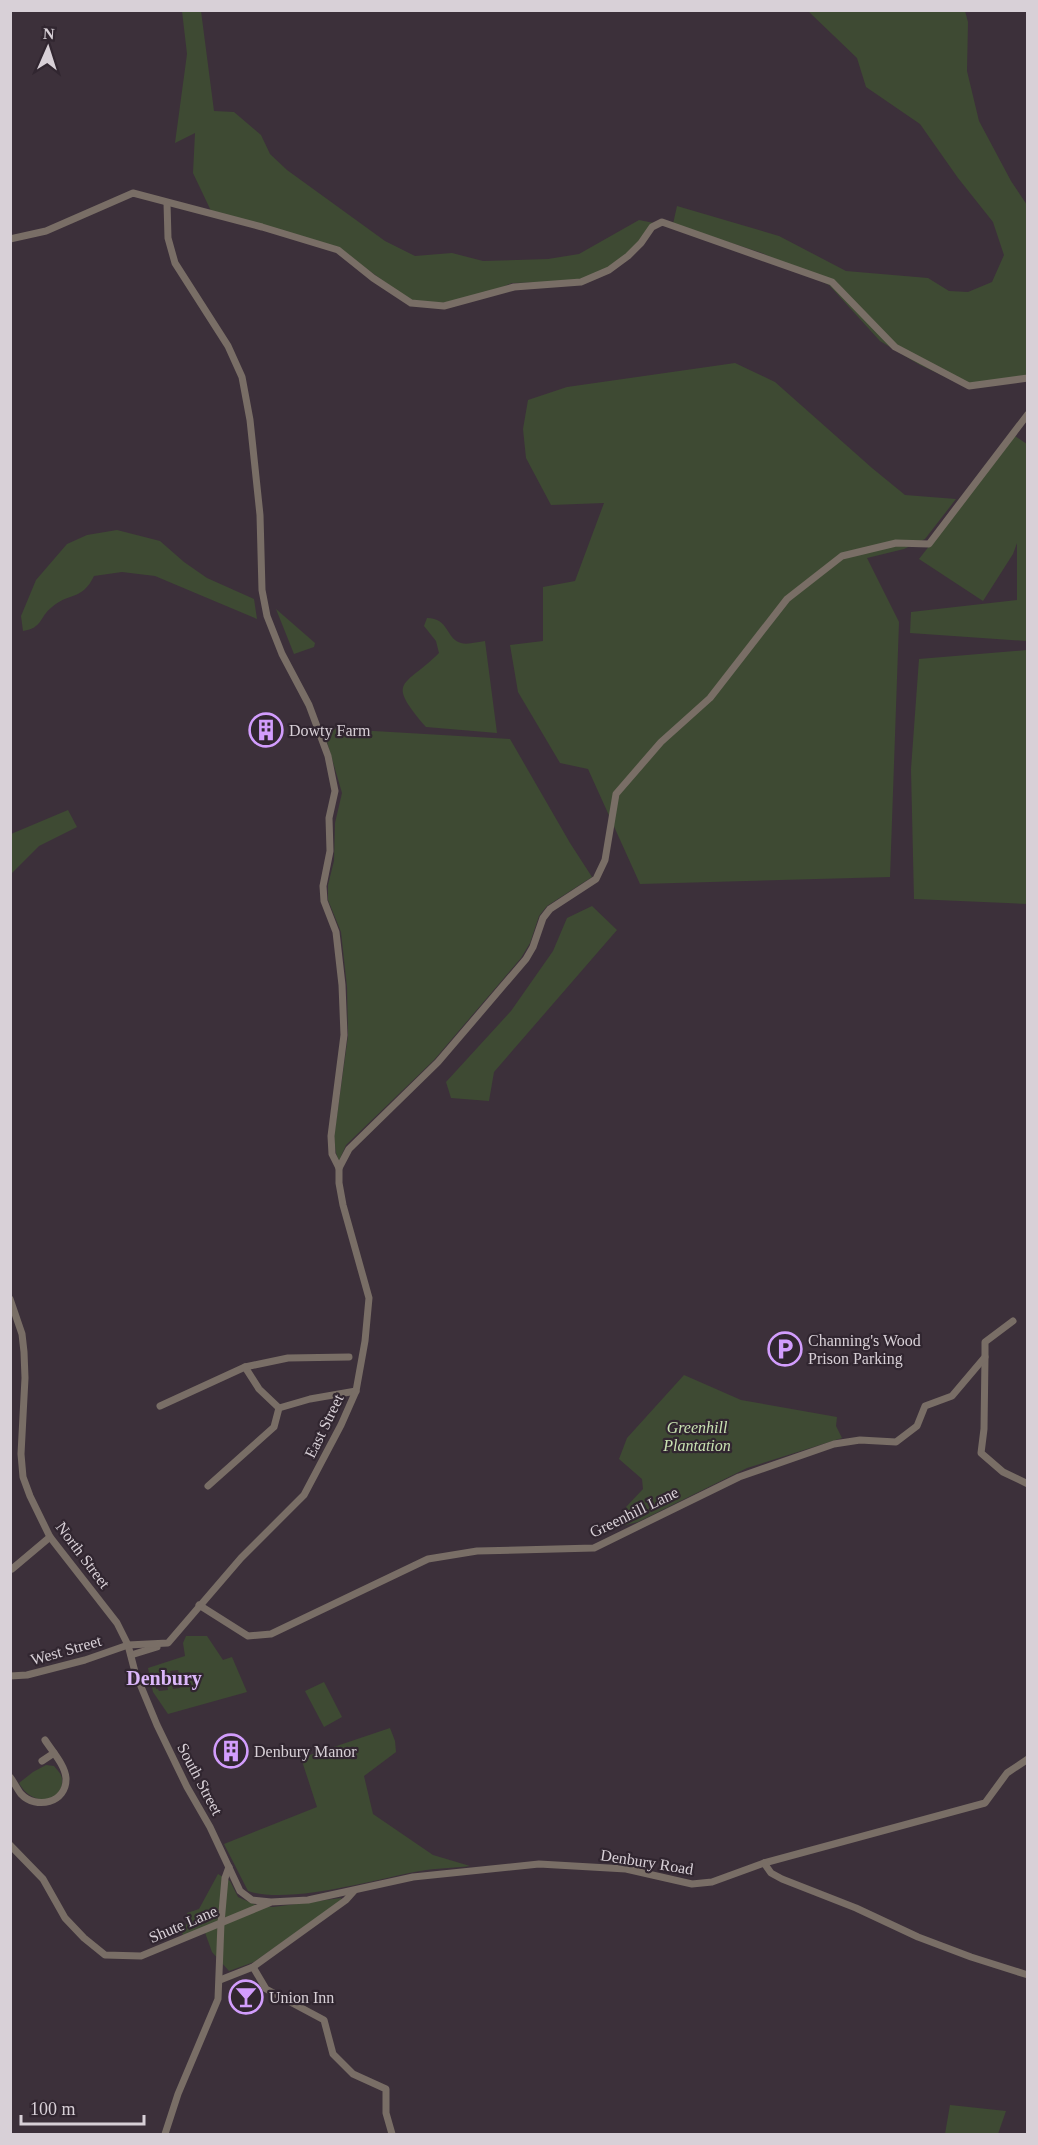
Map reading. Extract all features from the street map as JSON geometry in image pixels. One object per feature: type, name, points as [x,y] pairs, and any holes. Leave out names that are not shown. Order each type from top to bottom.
[{"type":"street","points":[[10,239],[46,231],[133,193],[338,250],[373,278],[411,303],[444,306],[514,287],[582,282],[609,270],[628,256],[652,227],[662,222],[832,282],[895,347],[969,387],[1027,379]]},
{"type":"street","name":"East Street","points":[[167,203],[168,238],[175,264],[228,346],[242,377],[250,420],[260,515],[262,590],[267,616],[282,654],[309,705],[328,756],[335,791],[329,818],[330,851],[323,886],[324,901],[336,932],[342,985],[344,1035],[331,1136],[332,1154],[339,1168],[343,1205],[369,1298],[365,1341],[356,1391],[304,1495],[242,1558],[168,1643]]},
{"type":"street","points":[[339,1168],[349,1149],[438,1062],[526,959],[533,947],[543,918],[550,909],[596,879],[605,861],[616,794],[661,742],[710,698],[787,599],[842,556],[896,543],[929,544],[1028,414]]},
{"type":"street","name":"North Street","points":[[10,1299],[22,1334],[24,1352],[21,1454],[23,1477],[50,1537],[117,1623],[128,1645]]},
{"type":"street","points":[[1013,1322],[986,1342],[984,1429],[981,1454],[1003,1472],[1028,1484]]},
{"type":"street","points":[[160,1406],[245,1367],[288,1358],[348,1357]]},
{"type":"street","name":"Greenhill Lane","points":[[199,1605],[248,1636],[271,1634],[428,1559],[477,1551],[594,1548],[739,1477],[834,1444],[860,1440],[896,1442],[917,1426],[925,1406],[952,1396],[984,1357]]},
{"type":"street","points":[[245,1367],[259,1389],[279,1408]]},
{"type":"street","points":[[279,1408],[356,1391]]},
{"type":"street","points":[[208,1486],[274,1427],[279,1408]]},
{"type":"street","points":[[12,1569],[50,1537]]},
{"type":"street","points":[[128,1645],[168,1643]]},
{"type":"street","points":[[131,1655],[168,1643]]},
{"type":"street","name":"South Street","points":[[128,1645],[135,1671],[157,1725],[240,1891],[252,1900],[271,1902]]},
{"type":"street","name":"West Street","points":[[10,1676],[47,1670],[128,1645]]},
{"type":"street","points":[[10,1777],[21,1794],[35,1803],[51,1802],[63,1791],[66,1778],[62,1766],[45,1740]]},
{"type":"street","points":[[42,1761],[54,1753]]},
{"type":"street","name":"Denbury Road","points":[[271,1902],[308,1900],[413,1877],[540,1864],[626,1869],[692,1884],[711,1882],[764,1863],[985,1803],[1007,1773],[1028,1759]]},
{"type":"street","name":"Shute Lane","points":[[10,1845],[43,1879],[65,1918],[105,1955],[141,1956],[271,1902]]},
{"type":"street","points":[[764,1863],[771,1873],[782,1879],[856,1908],[918,1937],[1028,1975]]},
{"type":"street","points":[[165,2134],[178,2094],[218,2000],[221,1923],[225,1878],[229,1867]]},
{"type":"street","points":[[220,1980],[253,1967],[346,1900],[354,1891]]},
{"type":"street","points":[[253,1967],[266,1989],[324,2020],[333,2054],[353,2074],[386,2089],[386,2113],[392,2134]]},
{"type":"green space","points":[[182,11],[201,11],[214,111],[234,112],[261,135],[270,154],[287,170],[385,241],[415,256],[452,253],[483,261],[548,259],[579,254],[639,220],[654,223],[621,263],[588,278],[512,283],[479,297],[442,303],[411,303],[336,247],[212,213],[193,173],[195,133],[175,143],[187,54]]},
{"type":"green space","points":[[808,11],[965,11],[968,22],[967,71],[979,121],[1011,181],[1027,205],[1027,376],[965,386],[920,365],[880,341],[829,285],[762,253],[673,224],[677,206],[779,236],[846,271],[928,278],[949,291],[968,292],[992,282],[1004,255],[993,222],[920,124],[866,87],[857,58]]},
{"type":"green space","points":[[735,363],[775,382],[905,495],[956,499],[925,539],[904,549],[867,558],[899,622],[890,877],[640,884],[588,769],[560,763],[518,692],[510,645],[543,641],[543,587],[575,581],[604,503],[551,505],[526,458],[523,429],[528,400],[567,387]]},
{"type":"green space","points":[[1015,436],[1027,444],[1027,641],[910,633],[911,612],[1017,600],[1017,543],[1013,554],[983,601],[919,559]]},
{"type":"green space","points":[[117,530],[160,541],[207,578],[254,599],[257,619],[155,576],[122,572],[94,576],[80,593],[58,602],[38,625],[23,631],[21,616],[36,580],[67,544],[87,535]]},
{"type":"green space","points":[[276,609],[315,643],[314,647],[294,654]]},
{"type":"green space","points":[[427,618],[439,621],[456,641],[461,643],[485,641],[497,733],[426,727],[406,700],[403,692],[404,685],[439,653],[436,641],[424,626]]},
{"type":"green space","points":[[1027,650],[1027,904],[914,899],[911,769],[919,659]]},
{"type":"green space","points":[[323,728],[510,739],[592,877],[547,906],[539,916],[530,943],[521,958],[434,1060],[346,1145],[339,1161],[334,1137],[348,1036],[347,987],[341,932],[328,900],[328,885],[334,861],[335,823],[342,793]]},
{"type":"green space","points":[[68,810],[77,827],[39,846],[11,874],[11,834]]},
{"type":"green space","points":[[592,906],[617,930],[494,1072],[489,1101],[451,1098],[446,1082],[511,1011],[553,951],[567,918]]},
{"type":"green space","name":"Greenhill Plantation","points":[[684,1375],[741,1400],[837,1417],[836,1426],[842,1438],[747,1468],[638,1522],[622,1526],[626,1507],[643,1489],[642,1479],[619,1459],[627,1438]]},
{"type":"green space","points":[[186,1636],[207,1636],[223,1660],[232,1657],[247,1692],[168,1714],[153,1692],[148,1668],[185,1656],[183,1643]],"holes":[[[178,1670],[179,1674],[190,1672],[192,1679],[179,1682],[180,1688],[173,1689],[172,1685],[167,1685],[168,1690],[156,1689],[154,1679],[171,1676],[170,1671]]]},
{"type":"green space","points":[[324,1682],[342,1717],[324,1727],[305,1691]]},
{"type":"green space","points":[[390,1728],[396,1752],[364,1776],[373,1814],[433,1855],[470,1866],[420,1871],[309,1893],[286,1895],[248,1891],[224,1844],[317,1807],[301,1758]]},
{"type":"green space","points":[[46,1765],[54,1766],[60,1773],[62,1786],[59,1793],[47,1799],[32,1797],[19,1783]]},
{"type":"green space","points":[[218,1874],[230,1881],[238,1897],[256,1905],[273,1907],[341,1898],[341,1901],[254,1962],[229,1971],[212,1952],[203,1927],[183,1936],[182,1932],[189,1920],[187,1913],[199,1909]]},
{"type":"green space","points":[[950,2105],[1006,2111],[998,2134],[945,2134]]},
{"type":"place","name":"Dowty Farm","points":[[266,730]]},
{"type":"place","name":"Channing's Wood Prison Parking","points":[[785,1349]]},
{"type":"place","name":"Denbury Manor","points":[[231,1751]]},
{"type":"place","name":"Union Inn","points":[[246,1997]]},
{"type":"district","name":"Denbury","points":[[164,1678]]}]
